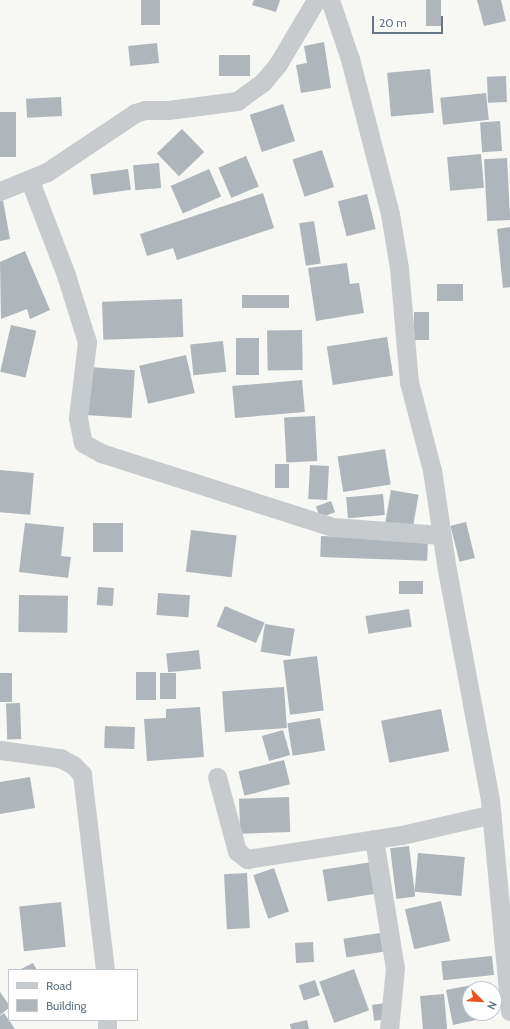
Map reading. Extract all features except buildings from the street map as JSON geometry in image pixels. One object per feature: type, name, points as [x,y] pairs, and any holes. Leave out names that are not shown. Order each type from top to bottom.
[{"type":"street","points":[[0,191],[30,181],[135,113],[145,110],[168,110],[237,101],[263,82],[278,64],[316,0]]},
{"type":"street","points":[[330,0],[350,59],[390,214],[399,268],[409,382],[432,470],[441,535],[492,814],[510,1011]]},
{"type":"street","points":[[30,181],[66,275],[87,342],[78,418],[83,443],[101,453],[333,526],[441,535]]},
{"type":"street","points":[[0,750],[60,758],[74,765],[82,774],[105,969]]},
{"type":"street","points":[[217,777],[237,851],[247,859],[374,839],[492,814]]},
{"type":"street","points":[[374,839],[395,974],[389,1029]]}]
